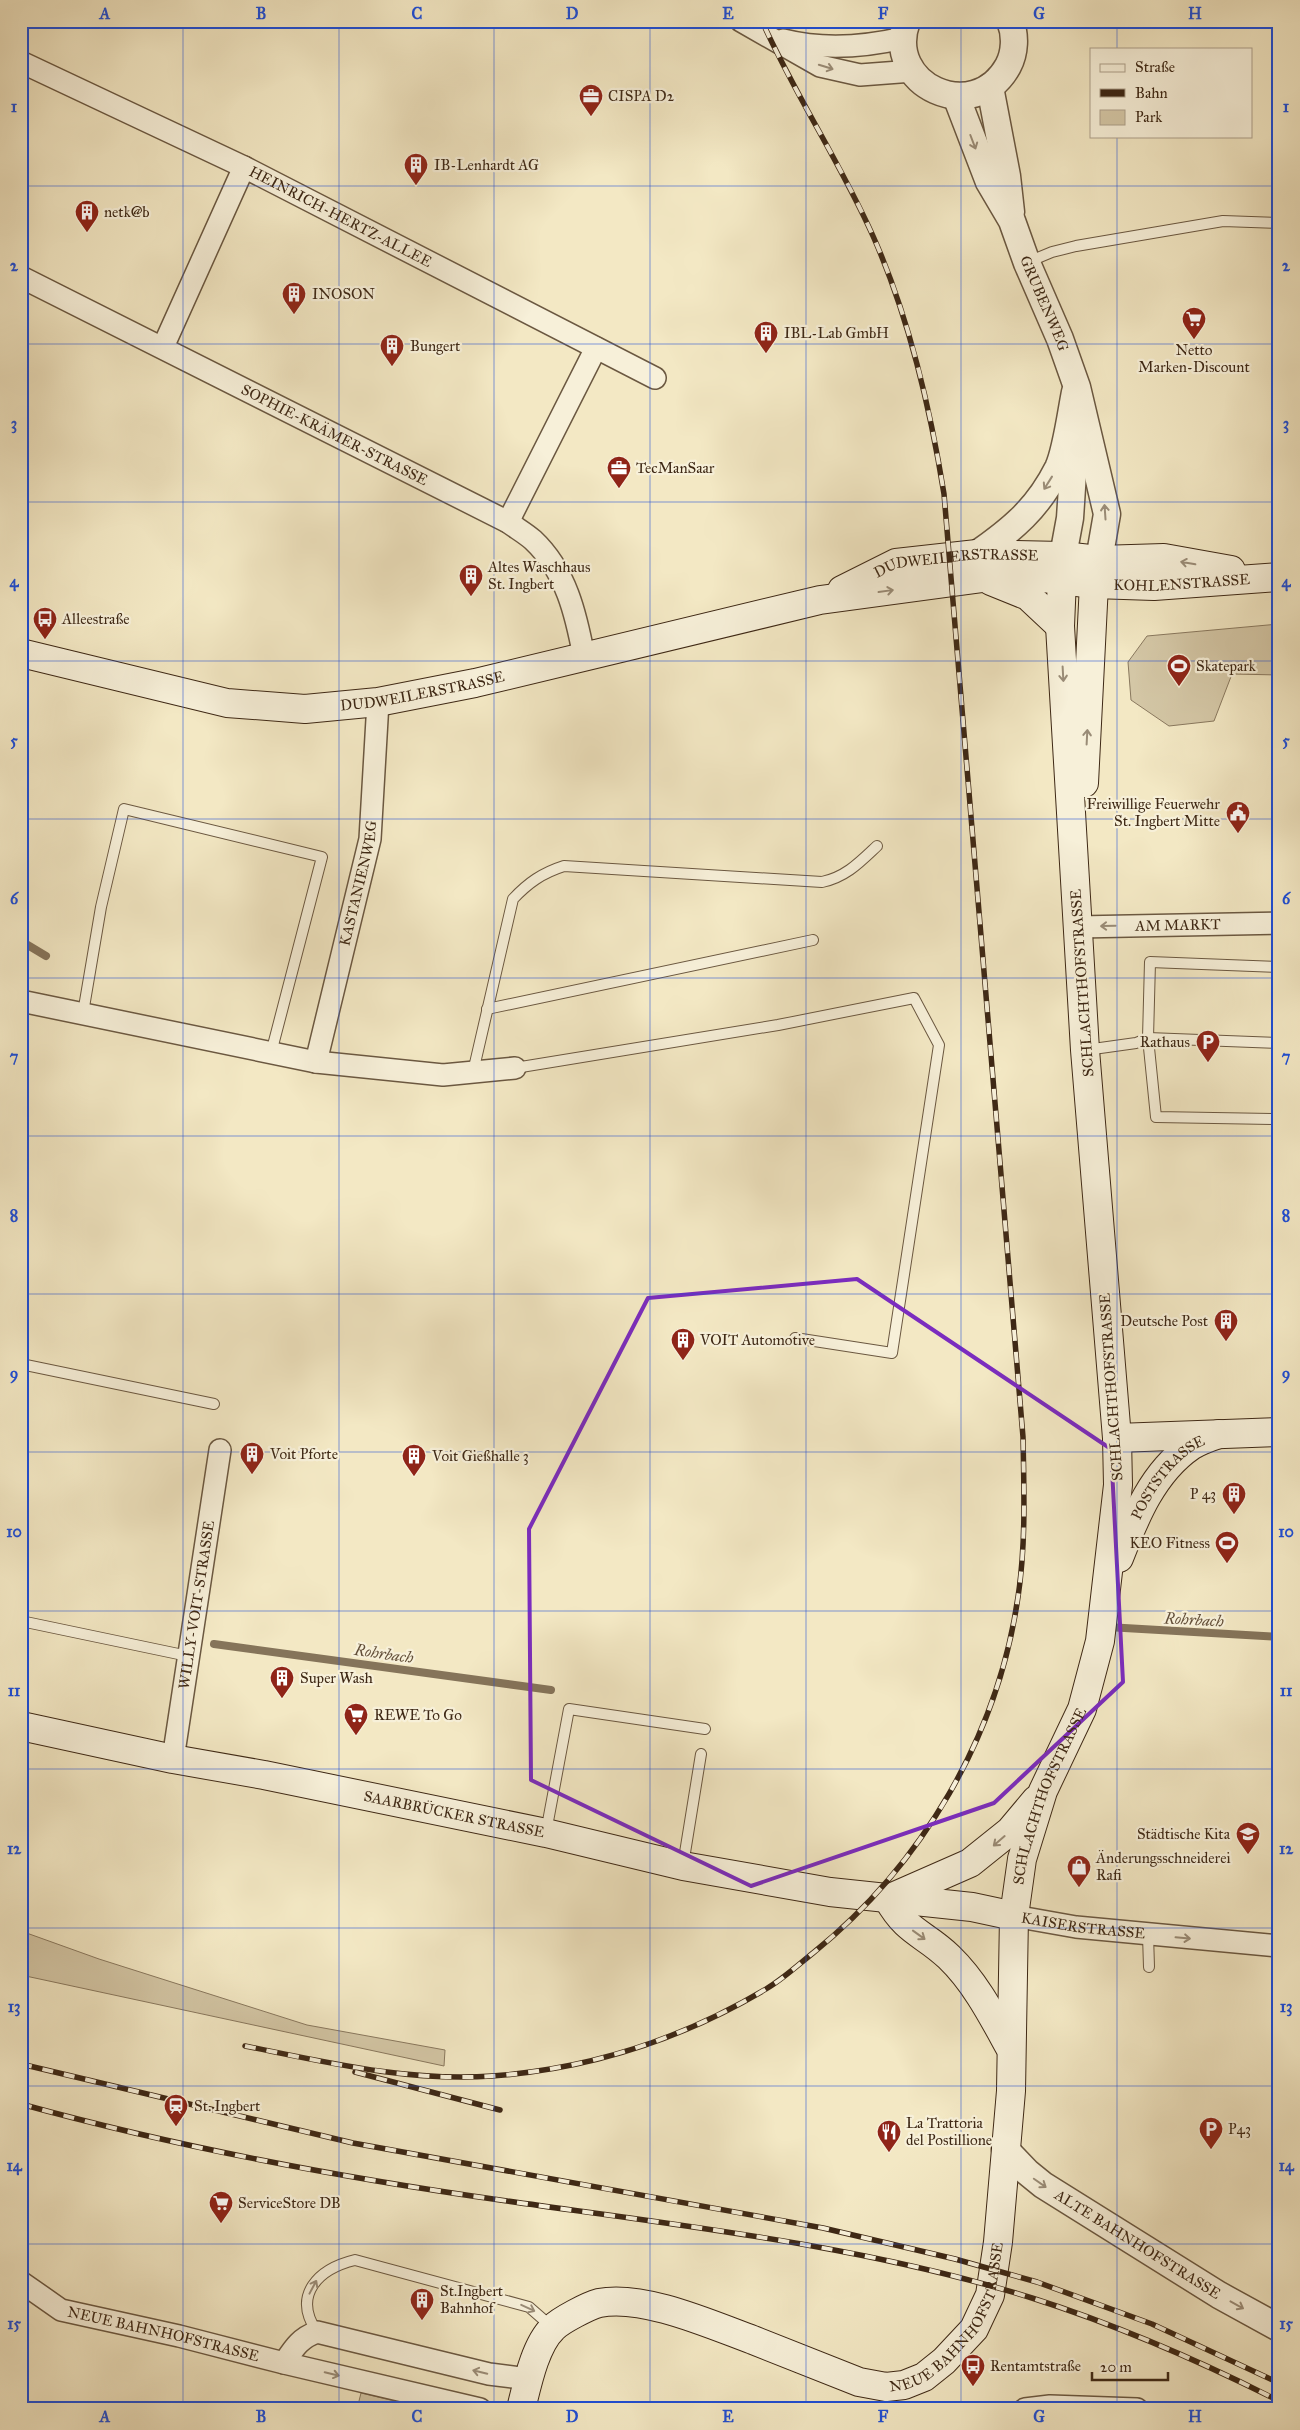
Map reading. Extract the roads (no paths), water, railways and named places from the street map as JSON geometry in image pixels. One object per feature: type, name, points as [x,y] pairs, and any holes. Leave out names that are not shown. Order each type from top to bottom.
[{"type":"main road","name":"DUDWEILERSTRASSE","points":[[21,653],[227,703],[305,709],[378,702],[475,683],[820,600],[980,566],[1027,576],[1061,568],[1097,572]]},
{"type":"main road","points":[[980,566],[1028,596],[1060,626]]},
{"type":"main road","name":"SCHLACHTHOFSTRASSE","points":[[1014,1916],[1022,1859],[1043,1791],[1082,1709],[1100,1642],[1118,1485],[1117,1438],[1085,1050],[1060,626],[1061,568]]},
{"type":"main road","name":"SCHLACHTHOFSTRASSE","points":[[1075,873],[1083,806],[1097,572]]},
{"type":"main road","name":"KOHLENSTRASSE","points":[[1097,572],[1154,586],[1274,577]]},
{"type":"main road","name":"POSTSTRASSE","points":[[1117,1438],[1279,1432]]},
{"type":"main road","name":"POSTSTRASSE","points":[[1106,1589],[1131,1527],[1153,1485],[1170,1465],[1192,1446],[1219,1434]]},
{"type":"main road","name":"SAARBRÜCKER STRASSE","points":[[21,1726],[172,1759],[264,1774],[546,1833],[683,1866],[830,1892],[888,1899]]},
{"type":"main road","points":[[1010,2048],[986,2005],[956,1964],[947,1955],[907,1926],[896,1914],[888,1899],[924,1882],[947,1874],[981,1856],[1010,1831],[1043,1791]]},
{"type":"main road","name":"KAISERSTRASSE","points":[[888,1899],[972,1907],[1014,1916]]},
{"type":"main road","name":"NEUE BAHNHOFSTRASSE","points":[[553,2328],[581,2311],[599,2303],[631,2303],[698,2319],[859,2382],[886,2386],[904,2385],[924,2377],[960,2345],[974,2329],[990,2295],[998,2242],[1011,2090],[1010,2048],[1014,1916]]},
{"type":"main road","points":[[521,2409],[528,2379],[538,2354],[553,2328]]},
{"type":"street","points":[[741,21],[820,66],[860,75],[913,72]]},
{"type":"street","points":[[768,36],[799,44],[845,47],[873,45],[905,30],[904,50],[913,72],[924,84],[939,93],[956,96],[979,92],[990,87],[1002,75],[1011,60],[1014,43],[1013,23]]},
{"type":"street","name":"HEINRICH-HERTZ-ALLEE","points":[[21,62],[244,167],[655,378]]},
{"type":"street","name":"GRUBENWEG","points":[[990,87],[1007,176],[1012,221]]},
{"type":"street","name":"GRUBENWEG","points":[[956,96],[989,182],[1012,221],[1027,263],[1060,339],[1077,387],[1107,514],[1097,572]]},
{"type":"street","points":[[163,347],[244,167]]},
{"type":"street","name":"SOPHIE-KRÄMER-STRASSE","points":[[21,277],[508,522],[533,540],[563,582],[575,610],[584,656]]},
{"type":"street","points":[[508,522],[596,348]]},
{"type":"street","points":[[980,566],[1026,516],[1058,466],[1077,387]]},
{"type":"street","name":"GRUBENWEG","points":[[1061,568],[1070,518],[1077,387]]},
{"type":"street","name":"KASTANIENWEG","points":[[316,1062],[370,838],[378,702]]},
{"type":"street","name":"AM MARKT","points":[[1078,926],[1279,923]]},
{"type":"street","points":[[21,1001],[316,1062],[443,1075],[515,1068]]},
{"type":"street","name":"WILLY-VOIT-STRASSE","points":[[172,1759],[220,1450]]},
{"type":"street","name":"KAISERSTRASSE","points":[[1014,1916],[1076,1927],[1279,1946]]},
{"type":"street","name":"ALTE BAHNHOFSTRASSE","points":[[1005,2149],[1027,2172],[1043,2185],[1203,2285],[1278,2327]]},
{"type":"street","name":"NEUE BAHNHOFSTRASSE","points":[[21,2282],[61,2310],[179,2336],[480,2409]]},
{"type":"street","points":[[284,2363],[295,2345],[304,2336],[317,2332],[489,2374],[528,2379]]},
{"type":"street","points":[[1025,2409],[1050,2406],[1136,2409]]},
{"type":"lane","points":[[1027,263],[1052,252],[1076,246],[1223,221],[1279,223]]},
{"type":"lane","points":[[83,1013],[101,907],[124,809],[322,857],[271,1053]]},
{"type":"lane","points":[[473,1072],[513,899],[528,883],[546,872],[564,866],[822,882],[837,879],[854,867],[877,846]]},
{"type":"lane","points":[[487,1009],[813,940]]},
{"type":"lane","points":[[1279,967],[1150,962],[1148,1038],[1156,1117],[1279,1119]]},
{"type":"lane","points":[[515,1068],[778,1025],[914,998],[939,1045],[892,1353],[795,1338]]},
{"type":"lane","points":[[1085,1050],[1136,1043],[1148,1038],[1279,1043]]},
{"type":"lane","points":[[21,1364],[214,1404]]},
{"type":"lane","points":[[21,1621],[188,1656]]},
{"type":"lane","points":[[546,1833],[569,1708],[706,1729]]},
{"type":"lane","points":[[683,1866],[701,1754]]},
{"type":"lane","points":[[1148,1935],[1148,1967]]},
{"type":"lane","points":[[317,2332],[308,2320],[306,2303],[311,2286],[321,2274],[338,2264],[355,2260],[529,2307],[553,2328]]},
{"type":"waterway","points":[[21,941],[46,956]]},
{"type":"waterway","name":"Rohrbach","points":[[1107,1627],[1279,1637]]},
{"type":"waterway","name":"Rohrbach","points":[[214,1644],[551,1690]]},
{"type":"railway","points":[[245,2046],[336,2064],[398,2073],[461,2077],[492,2076],[528,2072],[599,2059],[668,2037],[734,2007],[766,1989],[813,1953],[852,1918],[888,1880],[920,1838],[949,1794],[973,1748],[993,1699],[1008,1649],[1021,1577],[1024,1517],[1023,1437],[944,494],[932,428],[917,363],[908,330],[886,267],[860,209],[762,21]]},
{"type":"railway","points":[[21,2064],[353,2143],[823,2228],[955,2259],[1037,2282],[1152,2324],[1279,2383]]},
{"type":"railway","points":[[355,2072],[500,2110]]},
{"type":"railway","points":[[21,2104],[202,2148],[324,2172],[446,2192],[772,2239],[903,2264],[1032,2298],[1095,2320],[1189,2358],[1279,2401]]},
{"type":"place","name":"CISPA D2","points":[[591,117]]},
{"type":"place","name":"IB-Lenhardt AG","points":[[416,186]]},
{"type":"place","name":"netk@b","points":[[87,233]]},
{"type":"place","name":"INOSON","points":[[294,315]]},
{"type":"place","name":"Netto Marken-Discount","points":[[1194,340]]},
{"type":"place","name":"IBL-Lab GmbH","points":[[766,354]]},
{"type":"place","name":"Bungert","points":[[392,367]]},
{"type":"place","name":"TecManSaar","points":[[619,489]]},
{"type":"place","name":"Altes Waschhaus St. Ingbert","points":[[471,597]]},
{"type":"place","name":"Alleestraße","points":[[45,640]]},
{"type":"place","name":"Skatepark","points":[[1179,687]]},
{"type":"place","name":"Freiwillige Feuerwehr St. Ingbert Mitte","points":[[1238,834]]},
{"type":"place","name":"Rathaus","points":[[1208,1063]]},
{"type":"place","name":"Deutsche Post","points":[[1226,1342]]},
{"type":"place","name":"VOIT Automotive","points":[[683,1361]]},
{"type":"place","name":"Voit Pforte","points":[[252,1475]]},
{"type":"place","name":"Voit Gießhalle 3","points":[[414,1477]]},
{"type":"place","name":"P 43","points":[[1234,1515]]},
{"type":"place","name":"KEO Fitness","points":[[1227,1564]]},
{"type":"place","name":"Super Wash","points":[[282,1699]]},
{"type":"place","name":"REWE To Go","points":[[356,1736]]},
{"type":"place","name":"Städtische Kita","points":[[1248,1855]]},
{"type":"place","name":"Änderungsschneiderei Rafi","points":[[1079,1888]]},
{"type":"place","name":"St. Ingbert","points":[[176,2127]]},
{"type":"place","name":"P43","points":[[1211,2150]]},
{"type":"place","name":"La Trattoria del Postillione","points":[[889,2153]]},
{"type":"place","name":"ServiceStore DB","points":[[221,2224]]},
{"type":"place","name":"St.Ingbert Bahnhof","points":[[422,2321]]},
{"type":"place","name":"Rentamtstraße","points":[[973,2387]]}]
